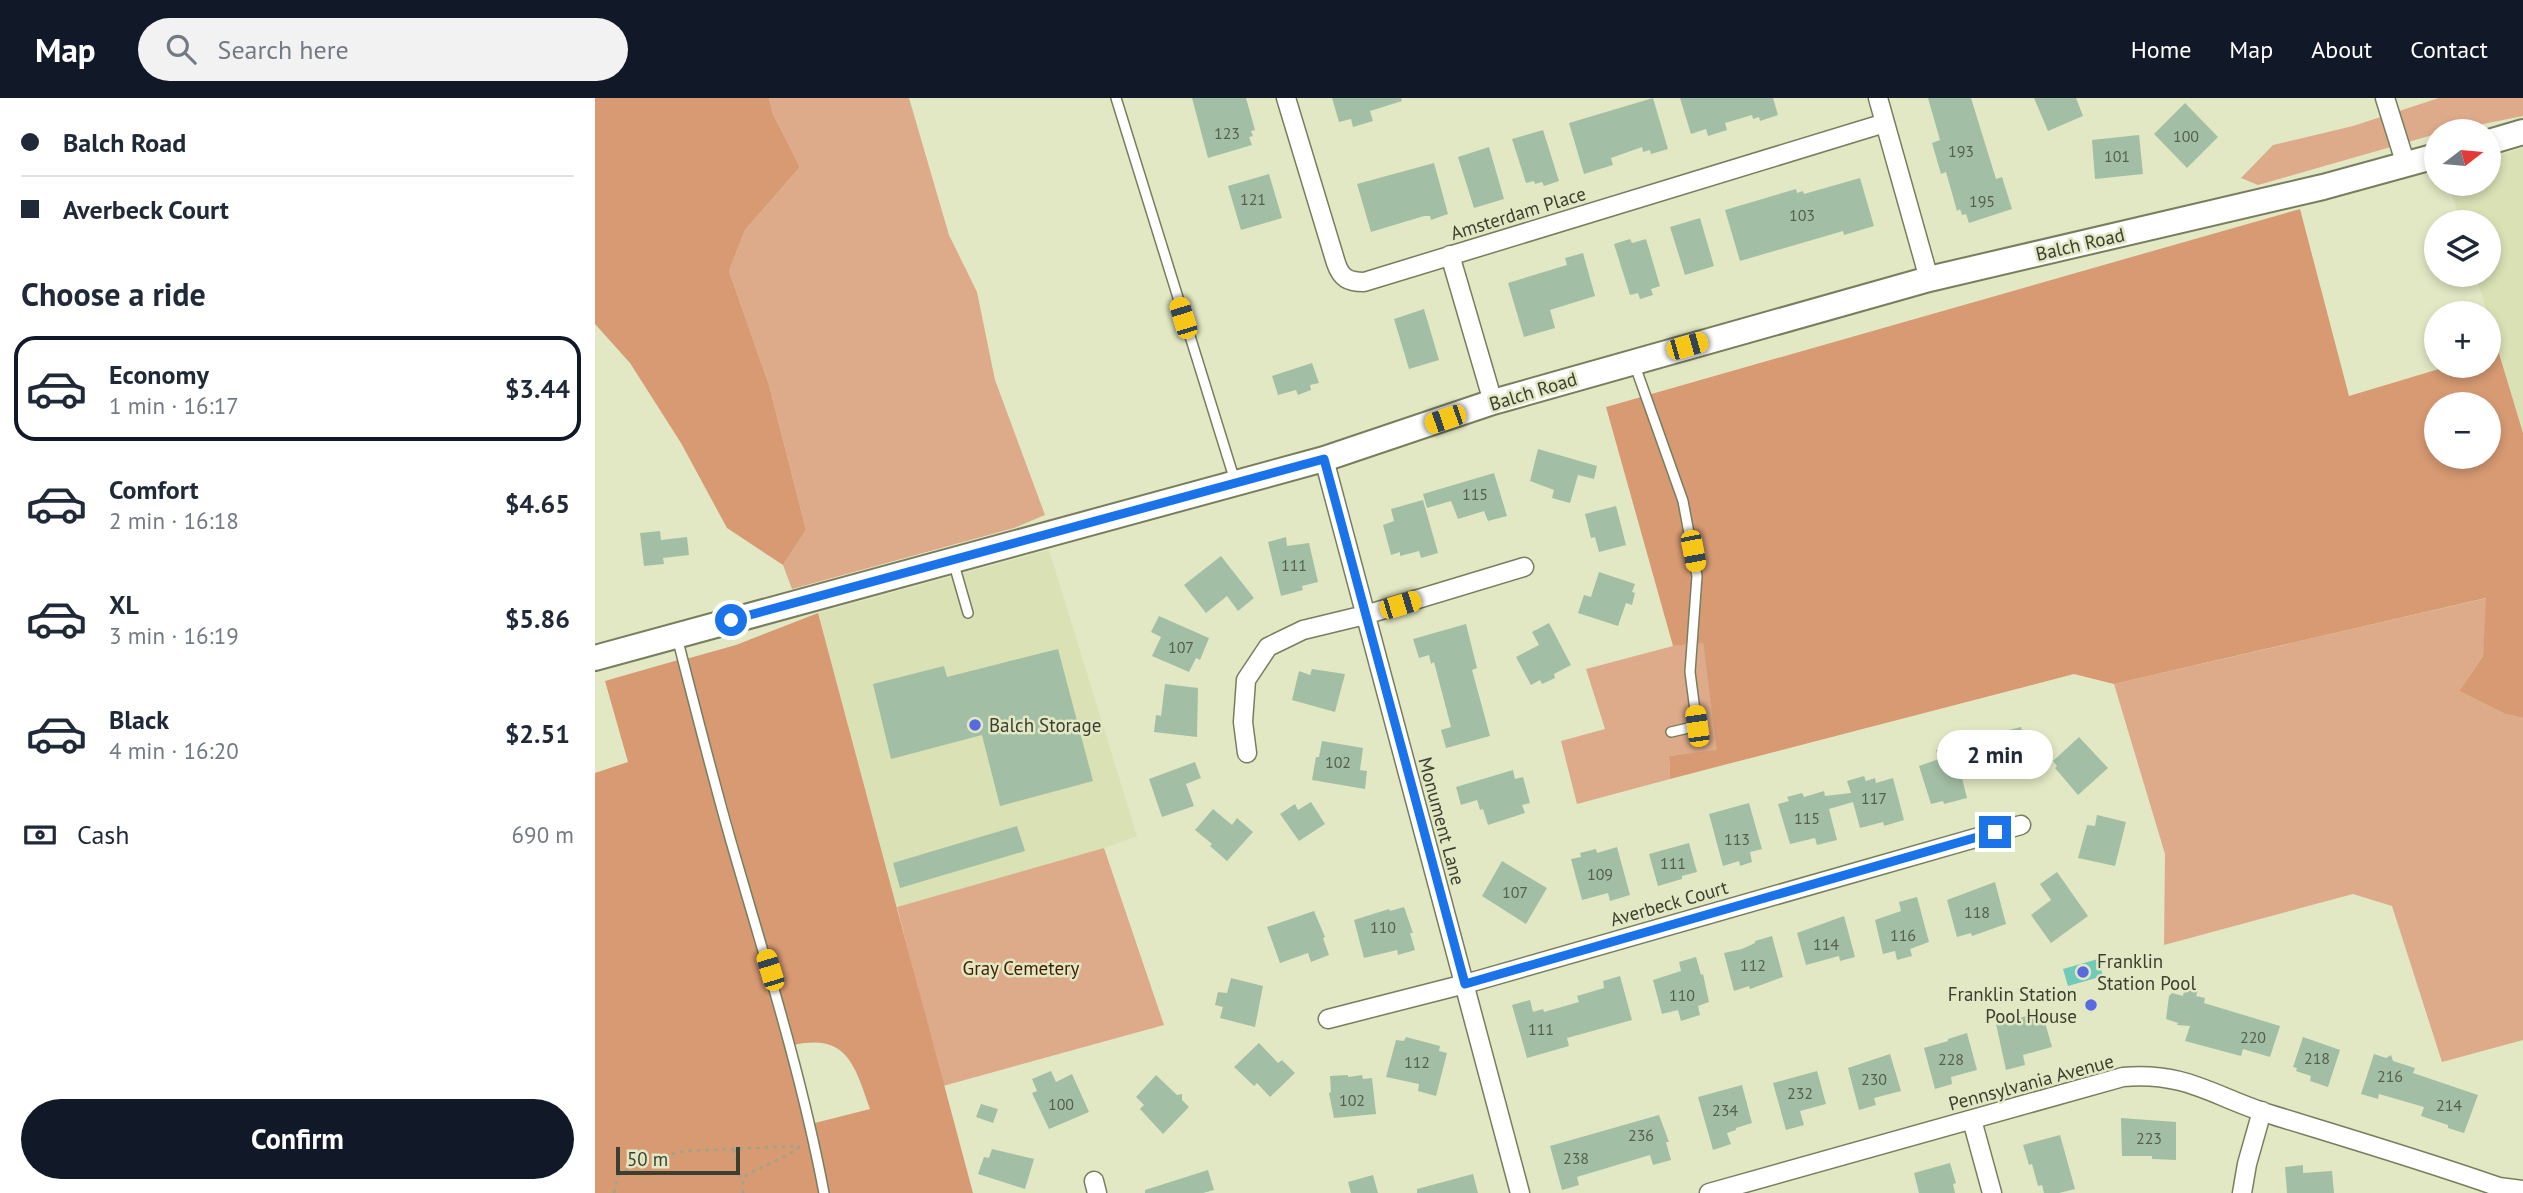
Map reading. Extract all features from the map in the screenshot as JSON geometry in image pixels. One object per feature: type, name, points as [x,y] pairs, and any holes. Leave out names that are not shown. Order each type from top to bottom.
[{"type":"street","name":"Amsterdam Place","points":[[1286,98],[1336,263],[1344,278],[1354,282],[1364,282],[1885,123]]},
{"type":"street","points":[[1878,98],[1929,279]]},
{"type":"street","points":[[2385,98],[2406,165]]},
{"type":"street","points":[[2501,138],[2523,132]]},
{"type":"street","name":"Balch Road","points":[[595,658],[1324,459],[1493,402],[1929,279],[2323,187],[2424,160]]},
{"type":"street","points":[[1451,255],[1493,402]]},
{"type":"street","name":"Monument Lane","points":[[1324,459],[1520,1193]]},
{"type":"street","points":[[1247,753],[1243,722],[1247,680],[1268,647],[1303,630],[1365,615],[1524,567]]},
{"type":"street","name":"Averbeck Court","points":[[1328,1019],[1465,984],[2021,825]]},
{"type":"street","name":"Pennsylvania Avenue","points":[[1709,1193],[1753,1187],[2123,1077],[2150,1075],[2173,1078],[2217,1092],[2262,1111],[2499,1190],[2523,1190]]},
{"type":"street","points":[[2242,1193],[2262,1111]]},
{"type":"street","points":[[1972,1120],[1992,1193]]},
{"type":"lane","points":[[1116,98],[1236,483]]},
{"type":"lane","points":[[1633,361],[1683,502],[1697,576],[1690,672],[1697,726],[1671,732]]},
{"type":"lane","points":[[952,559],[968,613]]},
{"type":"lane","points":[[676,635],[807,1108],[824,1193]]},
{"type":"path","points":[[614,1193],[618,1176],[640,1161],[685,1151],[800,1146],[785,1158],[759,1167],[743,1178],[742,1186]]},
{"type":"path","points":[[734,1149],[743,1193]]},
{"type":"shaded area","points":[[595,98],[769,98],[773,114],[800,167],[745,230],[729,271],[769,385],[806,530],[783,565],[727,528],[681,443],[630,363],[595,324]]},
{"type":"shaded area","points":[[2523,148],[2523,433],[2501,359],[2501,301],[2484,301],[2480,287],[2501,287],[2501,210],[2457,210],[2452,196],[2501,196],[2501,154]]},
{"type":"shaded area","points":[[2300,209],[2349,396],[2424,374],[2424,378],[2501,378],[2501,360],[2523,433],[2523,718],[2505,714],[2459,691],[2483,656],[2486,598],[2114,684],[2074,674],[1670,779],[1669,756],[1717,750],[1703,643],[1673,646],[1606,407]]},
{"type":"shaded area","name":"Balch Storage","points":[[1049,550],[1137,836],[1104,848],[897,907],[818,613]]},
{"type":"shaded area","points":[[818,613],[973,1193],[595,1193],[595,773],[628,762],[605,681],[678,660],[807,1125],[870,1109],[854,1067],[838,1049],[827,1044],[794,1045],[686,659],[736,645]]},
{"type":"green space","points":[[769,98],[909,98],[949,235],[977,292],[995,380],[1045,515],[1014,528],[792,589],[783,565],[806,530],[769,385],[729,271],[745,230],[800,167],[773,114]]},
{"type":"green space","points":[[2439,98],[2523,98],[2523,116],[2501,120],[2424,119],[2424,137],[2258,185],[2241,178],[2273,145],[2353,126]]},
{"type":"green space","points":[[2487,598],[2483,656],[2459,691],[2505,714],[2523,718],[2523,1040],[2442,1062],[2392,906],[2353,894],[2164,945],[2165,854],[2114,684]]},
{"type":"green space","points":[[1703,642],[1718,751],[1669,756],[1670,779],[1577,804],[1561,741],[1605,729],[1586,669],[1673,646]]},
{"type":"green space","name":"Gray Cemetery","points":[[1104,848],[1164,1025],[943,1086],[897,907]]},
{"type":"water","name":"Franklin Station Pool","points":[[2098,959],[2103,976],[2068,986],[2063,969]]},
{"type":"building","points":[[1192,98],[1246,98],[1255,130],[1251,131],[1253,136],[1249,137],[1252,145],[1208,158]]},
{"type":"building","points":[[1332,98],[1401,98],[1402,101],[1370,111],[1373,121],[1353,127],[1351,119],[1339,122]]},
{"type":"building","points":[[1653,98],[1668,149],[1651,154],[1650,150],[1643,152],[1642,147],[1611,158],[1613,165],[1584,174],[1569,123]]},
{"type":"building","points":[[1680,98],[1773,98],[1778,115],[1760,121],[1759,117],[1753,119],[1752,115],[1725,123],[1727,130],[1708,136],[1706,129],[1691,134]]},
{"type":"building","points":[[1928,98],[1971,98],[1996,179],[2002,177],[2012,209],[1969,223],[1966,214],[1962,215],[1960,209],[1957,211],[1946,172],[1941,174],[1932,143],[1940,140]]},
{"type":"building","points":[[2034,98],[2076,98],[2083,116],[2048,131]]},
{"type":"building","points":[[2185,103],[2218,137],[2187,168],[2154,134]]},
{"type":"building","points":[[1543,130],[1559,181],[1544,186],[1542,182],[1526,183],[1512,139]]},
{"type":"building","points":[[2139,135],[2143,174],[2095,179],[2092,140]]},
{"type":"building","points":[[1489,147],[1504,199],[1474,208],[1458,157]]},
{"type":"building","points":[[1434,163],[1448,214],[1431,220],[1430,216],[1424,216],[1371,232],[1357,184]]},
{"type":"building","points":[[1269,174],[1282,218],[1241,230],[1228,186]]},
{"type":"building","points":[[1860,178],[1874,226],[1844,235],[1843,231],[1740,261],[1725,210],[1796,189],[1797,193],[1803,191],[1804,194]]},
{"type":"building","points":[[1700,218],[1714,266],[1685,275],[1670,227]]},
{"type":"building","points":[[1630,239],[1632,243],[1646,239],[1660,286],[1651,289],[1653,295],[1640,299],[1638,293],[1630,295],[1614,244]]},
{"type":"building","points":[[1583,253],[1595,296],[1550,310],[1555,328],[1524,337],[1508,283],[1567,265],[1565,258]]},
{"type":"building","points":[[1424,309],[1439,360],[1409,369],[1394,319]]},
{"type":"building","points":[[1312,363],[1319,383],[1310,385],[1311,390],[1298,395],[1296,390],[1278,395],[1272,376]]},
{"type":"building","points":[[1538,449],[1597,466],[1594,479],[1578,475],[1570,503],[1552,498],[1554,490],[1530,481]]},
{"type":"building","points":[[1494,473],[1507,516],[1488,521],[1484,511],[1458,519],[1451,501],[1427,508],[1423,494]]},
{"type":"building","points":[[1423,500],[1438,553],[1421,558],[1419,551],[1400,556],[1400,552],[1391,555],[1383,525],[1394,521],[1391,509]]},
{"type":"building","points":[[1616,506],[1626,545],[1599,552],[1595,537],[1591,538],[1585,514]]},
{"type":"building","points":[[660,531],[661,540],[687,537],[689,555],[663,558],[664,564],[644,566],[640,533]]},
{"type":"building","points":[[1286,537],[1287,546],[1309,543],[1318,582],[1302,586],[1303,590],[1281,596],[1268,542]]},
{"type":"building","points":[[1221,556],[1254,598],[1238,611],[1227,596],[1206,613],[1184,585]]},
{"type":"building","points":[[1599,572],[1635,584],[1632,605],[1626,603],[1618,626],[1578,613],[1584,595],[1591,597]]},
{"type":"building","points":[[1159,616],[1209,638],[1200,660],[1196,658],[1189,672],[1152,656],[1161,637],[1151,632]]},
{"type":"building","points":[[1549,623],[1571,665],[1554,674],[1555,678],[1542,684],[1540,680],[1531,685],[1516,657],[1539,645],[1532,632]]},
{"type":"building","points":[[1466,624],[1477,668],[1472,670],[1490,736],[1446,748],[1441,730],[1451,727],[1434,662],[1431,664],[1429,655],[1419,658],[1413,639]]},
{"type":"building","points":[[1058,649],[1093,781],[1000,806],[982,735],[891,759],[873,684],[944,666],[947,677]]},
{"type":"building","points":[[1312,669],[1345,674],[1335,712],[1292,700],[1299,671],[1310,675]]},
{"type":"building","points":[[1165,684],[1198,688],[1197,737],[1154,732],[1156,715],[1161,716]]},
{"type":"building","points":[[2021,727],[2029,755],[2014,760],[2015,763],[1993,769],[1989,766],[1981,737]]},
{"type":"building","points":[[2079,737],[2108,768],[2078,795],[2055,768],[2057,766],[2053,761]]},
{"type":"building","points":[[1322,741],[1363,748],[1360,770],[1367,771],[1365,789],[1312,780]]},
{"type":"building","points":[[1951,746],[1954,756],[1956,755],[1967,798],[1944,804],[1943,801],[1931,804],[1919,766],[1939,759],[1936,750]]},
{"type":"building","points":[[1195,762],[1201,778],[1186,784],[1194,806],[1162,817],[1149,779]]},
{"type":"building","points":[[1513,770],[1515,779],[1523,777],[1530,803],[1522,805],[1525,813],[1488,825],[1477,800],[1461,805],[1456,787]]},
{"type":"building","points":[[1864,776],[1866,781],[1875,778],[1876,783],[1893,778],[1904,820],[1884,826],[1883,822],[1860,828],[1853,802],[1829,809],[1837,840],[1817,845],[1815,838],[1790,844],[1778,804],[1789,801],[1787,797],[1802,793],[1804,797],[1824,791],[1825,796],[1851,793],[1847,781]]},
{"type":"building","points":[[1311,802],[1325,824],[1299,841],[1280,814],[1295,804],[1298,810]]},
{"type":"building","points":[[1749,803],[1762,849],[1750,852],[1752,862],[1740,866],[1739,861],[1723,866],[1709,814]]},
{"type":"building","points":[[1213,809],[1232,825],[1237,818],[1253,832],[1227,861],[1195,830]]},
{"type":"building","points":[[2097,815],[2126,822],[2115,866],[2078,858],[2087,825],[2095,826]]},
{"type":"building","points":[[1017,826],[1025,851],[900,888],[893,863]]},
{"type":"building","points":[[1689,843],[1697,872],[1658,886],[1649,854]]},
{"type":"building","points":[[1617,847],[1630,895],[1610,901],[1608,893],[1582,900],[1571,859],[1581,857],[1580,853],[1596,849],[1597,853]]},
{"type":"building","points":[[1502,861],[1547,888],[1526,924],[1482,896]]},
{"type":"building","points":[[2057,872],[2088,916],[2051,943],[2031,915],[2051,900],[2040,884]]},
{"type":"building","points":[[1995,882],[2006,924],[1972,936],[1971,933],[1957,937],[1947,900]]},
{"type":"building","points":[[1917,897],[1929,942],[1910,949],[1912,956],[1897,960],[1895,951],[1883,954],[1875,920],[1901,911],[1899,902]]},
{"type":"building","points":[[1404,907],[1413,933],[1410,933],[1415,950],[1398,955],[1397,950],[1364,958],[1354,920]]},
{"type":"building","points":[[1314,911],[1329,955],[1311,962],[1308,953],[1280,963],[1267,927]]},
{"type":"building","points":[[1844,916],[1855,957],[1840,961],[1839,956],[1806,965],[1797,933]]},
{"type":"building","points":[[1772,936],[1783,977],[1750,989],[1749,986],[1734,991],[1724,953],[1742,949],[1755,941]]},
{"type":"building","points":[[1696,957],[1709,1002],[1698,1006],[1700,1015],[1681,1021],[1678,1010],[1662,1014],[1653,980],[1681,971],[1679,962]]},
{"type":"building","points":[[1620,976],[1632,1020],[1567,1038],[1569,1046],[1527,1058],[1512,1005],[1530,1000],[1533,1012],[1543,1009],[1544,1012],[1579,1002],[1577,996],[1604,988],[1603,981]]},
{"type":"building","points":[[1231,978],[1263,986],[1255,1027],[1220,1018],[1223,1007],[1215,1005],[1218,992],[1227,993]]},
{"type":"building","points":[[2185,987],[2198,990],[2196,996],[2205,998],[2204,1003],[2280,1026],[2270,1057],[2243,1049],[2241,1056],[2185,1041],[2190,1026],[2177,1025],[2178,1023],[2166,1019],[2169,996],[2172,993],[2183,996]]},
{"type":"building","points":[[2042,1012],[2052,1047],[2023,1055],[2025,1065],[2006,1070],[1996,1024]]},
{"type":"building","points":[[1967,1033],[1977,1070],[1951,1077],[1952,1084],[1935,1089],[1924,1048]]},
{"type":"building","points":[[1406,1037],[1440,1046],[1439,1051],[1447,1053],[1436,1096],[1418,1091],[1419,1084],[1386,1077],[1396,1040],[1404,1041]]},
{"type":"building","points":[[2303,1037],[2340,1050],[2328,1087],[2310,1081],[2311,1076],[2296,1071],[2297,1068],[2293,1067]]},
{"type":"building","points":[[1259,1043],[1278,1063],[1282,1060],[1295,1073],[1270,1097],[1257,1083],[1254,1086],[1234,1067]]},
{"type":"building","points":[[1890,1054],[1901,1091],[1874,1098],[1876,1105],[1859,1110],[1848,1068]]},
{"type":"building","points":[[2374,1054],[2386,1058],[2391,1055],[2393,1061],[2415,1068],[2413,1073],[2478,1095],[2464,1133],[2421,1116],[2424,1107],[2379,1094],[2378,1099],[2361,1094]]},
{"type":"building","points":[[1051,1071],[1056,1082],[1072,1074],[1089,1112],[1049,1129],[1032,1093],[1037,1091],[1032,1079]]},
{"type":"building","points":[[1817,1071],[1826,1104],[1800,1111],[1804,1125],[1786,1130],[1773,1083]]},
{"type":"building","points":[[1156,1075],[1177,1095],[1182,1094],[1182,1100],[1189,1107],[1163,1134],[1140,1109],[1144,1105],[1136,1097]]},
{"type":"building","points":[[1362,1075],[1363,1079],[1372,1078],[1376,1114],[1334,1118],[1329,1093],[1330,1076]]},
{"type":"building","points":[[1742,1085],[1752,1123],[1727,1133],[1731,1144],[1713,1150],[1698,1097]]},
{"type":"building","points":[[981,1104],[998,1109],[993,1123],[976,1117]]},
{"type":"building","points":[[1659,1115],[1669,1142],[1666,1142],[1671,1160],[1653,1165],[1650,1155],[1577,1177],[1579,1185],[1562,1190],[1550,1146]]},
{"type":"building","points":[[2121,1118],[2176,1122],[2176,1160],[2152,1159],[2152,1156],[2122,1156]]},
{"type":"building","points":[[2060,1135],[2075,1189],[2044,1193],[2042,1185],[2038,1186],[2023,1145]]},
{"type":"building","points":[[992,1149],[1034,1159],[1025,1189],[978,1174],[984,1157],[989,1158]]},
{"type":"building","points":[[1950,1163],[1956,1183],[1953,1184],[1955,1193],[1919,1193],[1914,1173]]},
{"type":"building","points":[[2303,1165],[2303,1173],[2332,1171],[2334,1193],[2287,1193],[2285,1167]]},
{"type":"building","points":[[1208,1170],[1214,1190],[1203,1193],[1145,1193],[1145,1190]]},
{"type":"building","points":[[1473,1174],[1478,1193],[1417,1193],[1417,1189]]},
{"type":"building","points":[[1373,1175],[1378,1193],[1351,1193],[1348,1182]]},
{"type":"place","name":"Balch Storage","points":[[975,725]]},
{"type":"place","name":"Franklin Station Pool","points":[[2083,972]]},
{"type":"place","name":"Franklin Station Pool House","points":[[2091,1005]]},
{"type":"route","points":[[731,620],[1324,459],[1465,984],[1995,832]]}]
